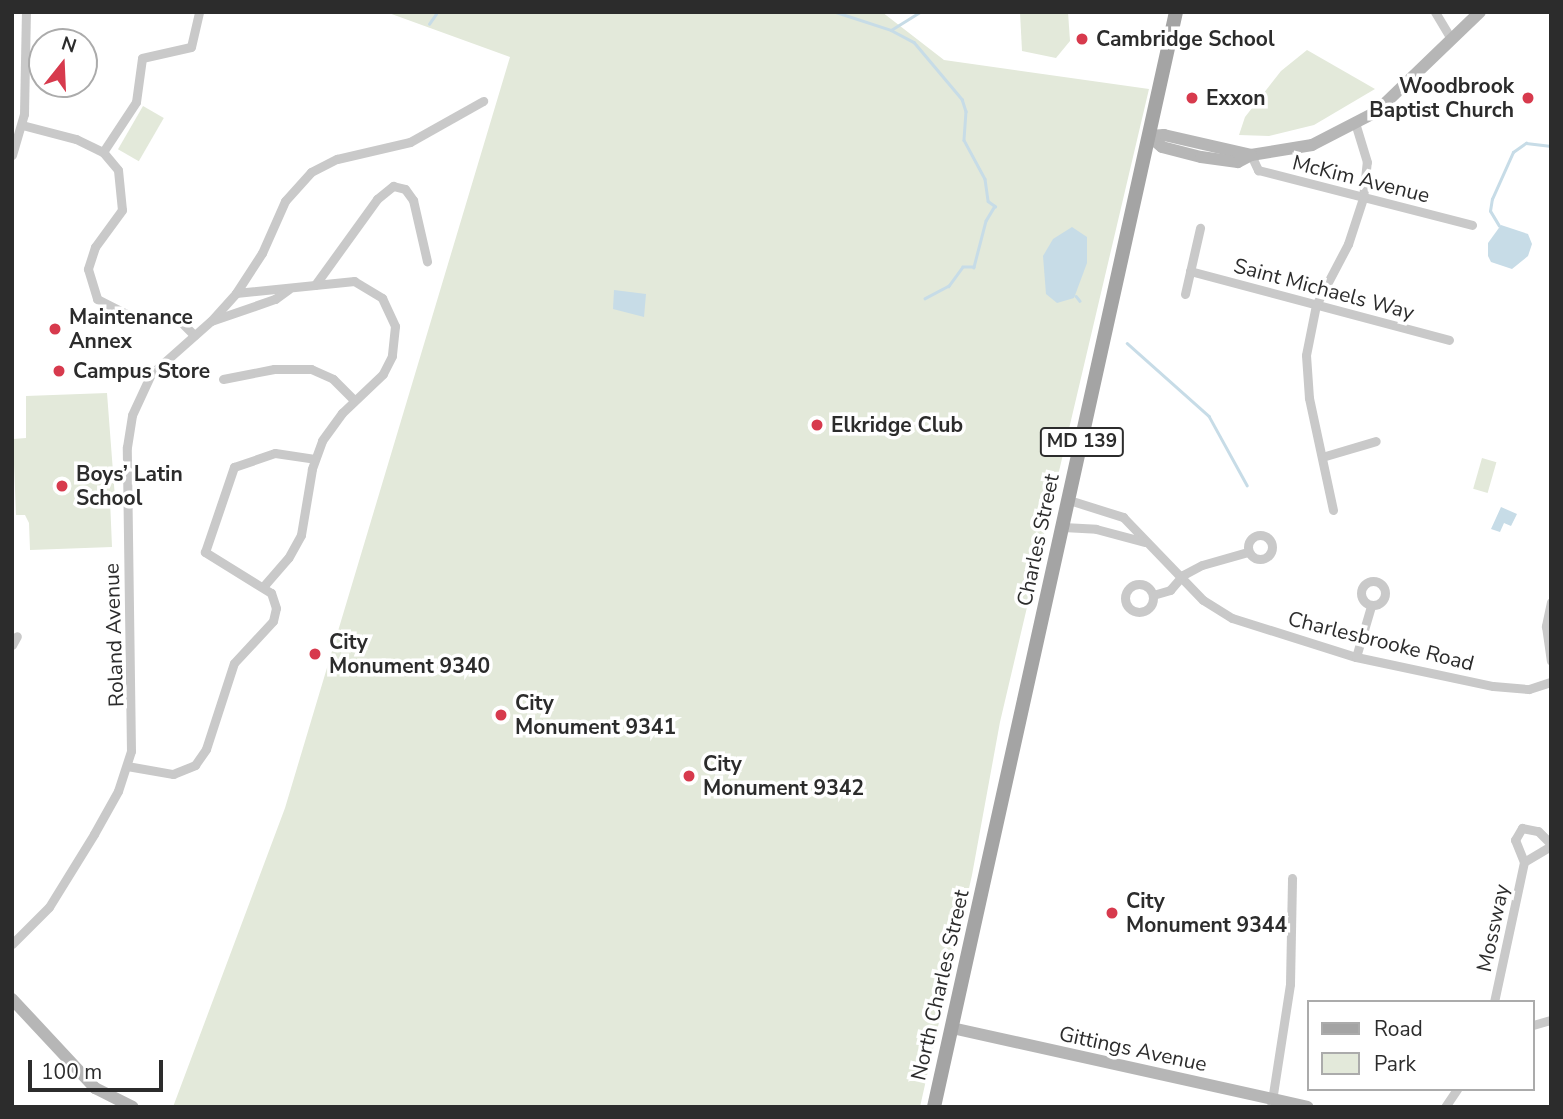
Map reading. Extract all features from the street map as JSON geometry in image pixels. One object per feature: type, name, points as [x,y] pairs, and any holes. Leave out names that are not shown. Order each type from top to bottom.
[{"type":"main road","name":"Charles Street","points":[[987,873],[1176,12]]},
{"type":"main road","name":"North Charles Street","points":[[934,1107],[987,873]]},
{"type":"street","points":[[12,155],[22,125],[29,44],[26,12]]},
{"type":"street","points":[[103,152],[136,102],[142,58],[191,47],[199,12]]},
{"type":"street","points":[[1435,12],[1450,37]]},
{"type":"street","points":[[1149,136],[1164,135],[1251,155],[1301,149],[1356,126],[1395,97],[1450,37],[1480,12]]},
{"type":"street","points":[[211,321],[236,293],[257,263],[285,201],[311,172],[337,159],[410,142],[483,101]]},
{"type":"street","points":[[22,125],[75,139],[103,152],[118,170],[124,194],[115,224],[90,258],[91,289],[116,312],[178,319],[194,335]]},
{"type":"street","points":[[1333,510],[1306,367],[1316,305],[1348,244],[1363,198],[1367,162],[1356,126]]},
{"type":"street","name":"McKim Avenue","points":[[1251,155],[1258,170],[1472,225]]},
{"type":"street","points":[[315,285],[377,199],[393,186],[405,189],[413,200],[427,261]]},
{"type":"street","points":[[1185,294],[1200,228]]},
{"type":"street","name":"Saint Michaels Way","points":[[1190,271],[1449,340]]},
{"type":"street","points":[[236,293],[315,285],[364,284],[382,298],[392,315],[395,345],[388,366],[331,427],[315,459],[301,535],[288,558],[264,586]]},
{"type":"street","points":[[211,321],[275,299],[291,287]]},
{"type":"street","name":"Roland Avenue","points":[[12,944],[48,907],[107,811],[127,766],[134,712],[127,435],[151,374],[211,321]]},
{"type":"street","points":[[223,379],[274,369],[311,369],[334,379],[354,400]]},
{"type":"street","points":[[1322,457],[1376,441]]},
{"type":"street","points":[[127,766],[173,774],[195,765],[206,748],[234,663],[266,631],[275,608],[264,586],[205,552],[234,467],[275,453],[315,459]]},
{"type":"street","name":"Charlesbrooke Road","points":[[1069,500],[1123,517],[1183,576],[1202,600],[1232,618],[1356,657],[1493,686],[1529,689],[1551,682]]},
{"type":"street","name":"Charlesbrooke Road","points":[[1063,527],[1096,529],[1150,544]]},
{"type":"street","points":[[1153,595],[1170,590],[1183,576],[1210,562],[1248,552]]},
{"type":"street","points":[[1551,602],[1546,626],[1551,662]]},
{"type":"street","points":[[1356,657],[1371,606]]},
{"type":"street","name":"Mossway","points":[[1496,1000],[1524,862],[1515,840],[1522,828],[1538,831],[1551,845],[1524,862]]},
{"type":"street","points":[[1272,1103],[1290,984],[1292,878]]},
{"type":"street","points":[[12,999],[95,1088],[133,1107]]},
{"type":"street","name":"Gittings Avenue","points":[[952,1028],[1272,1103],[1307,1107]]},
{"type":"street","points":[[1445,1107],[1456,1091]]},
{"type":"green space","name":"Elkridge Club","points":[[386,12],[882,12],[944,60],[1149,89],[1000,722],[972,875],[920,1107],[173,1107],[285,808],[510,57]]},
{"type":"green space","points":[[1020,12],[1068,12],[1070,41],[1056,58],[1022,51]]},
{"type":"green space","points":[[1307,50],[1375,89],[1314,125],[1269,136],[1239,135],[1245,117],[1281,71]]},
{"type":"green space","points":[[143,106],[164,118],[139,161],[118,149]]},
{"type":"green space","points":[[107,393],[115,498],[110,499],[112,547],[30,550],[29,523],[25,515],[16,515],[13,439],[26,438],[26,396]]},
{"type":"green space","points":[[1482,458],[1496,462],[1488,493],[1473,489]]},
{"type":"water","points":[[1501,225],[1528,234],[1532,244],[1528,256],[1512,269],[1491,262],[1488,256],[1488,243]]},
{"type":"water","points":[[1072,227],[1087,237],[1087,263],[1074,298],[1057,303],[1046,294],[1043,256],[1053,239]]},
{"type":"water","points":[[614,290],[646,294],[644,317],[613,309]]},
{"type":"water","points":[[1501,507],[1517,514],[1511,526],[1504,523],[1500,532],[1491,529]]},
{"type":"waterway","points":[[836,12],[891,30],[914,42],[962,99],[966,111],[964,140],[985,179],[988,201],[995,206],[986,221],[974,267],[963,267],[949,286],[925,299]]},
{"type":"waterway","points":[[891,30],[920,12]]},
{"type":"waterway","points":[[429,24],[436,14]]},
{"type":"waterway","points":[[1499,226],[1490,211],[1492,199],[1513,152],[1526,143],[1551,146]]},
{"type":"waterway","points":[[1076,296],[1080,301]]},
{"type":"waterway","points":[[1127,343],[1209,416],[1247,485]]},
{"type":"place","name":"Cambridge School","points":[[1082,39]]},
{"type":"place","name":"Exxon","points":[[1192,98]]},
{"type":"place","name":"Woodbrook Baptist Church","points":[[1528,98]]},
{"type":"place","name":"Maintenance Annex","points":[[55,329]]},
{"type":"place","name":"Campus Store","points":[[59,371]]},
{"type":"place","name":"Elkridge Club","points":[[817,425]]},
{"type":"place","name":"Boys’ Latin School","points":[[62,486]]},
{"type":"place","name":"City Monument 9340","points":[[315,654]]},
{"type":"place","name":"City Monument 9341","points":[[501,715]]},
{"type":"place","name":"City Monument 9342","points":[[689,776]]},
{"type":"place","name":"City Monument 9344","points":[[1112,913]]}]
